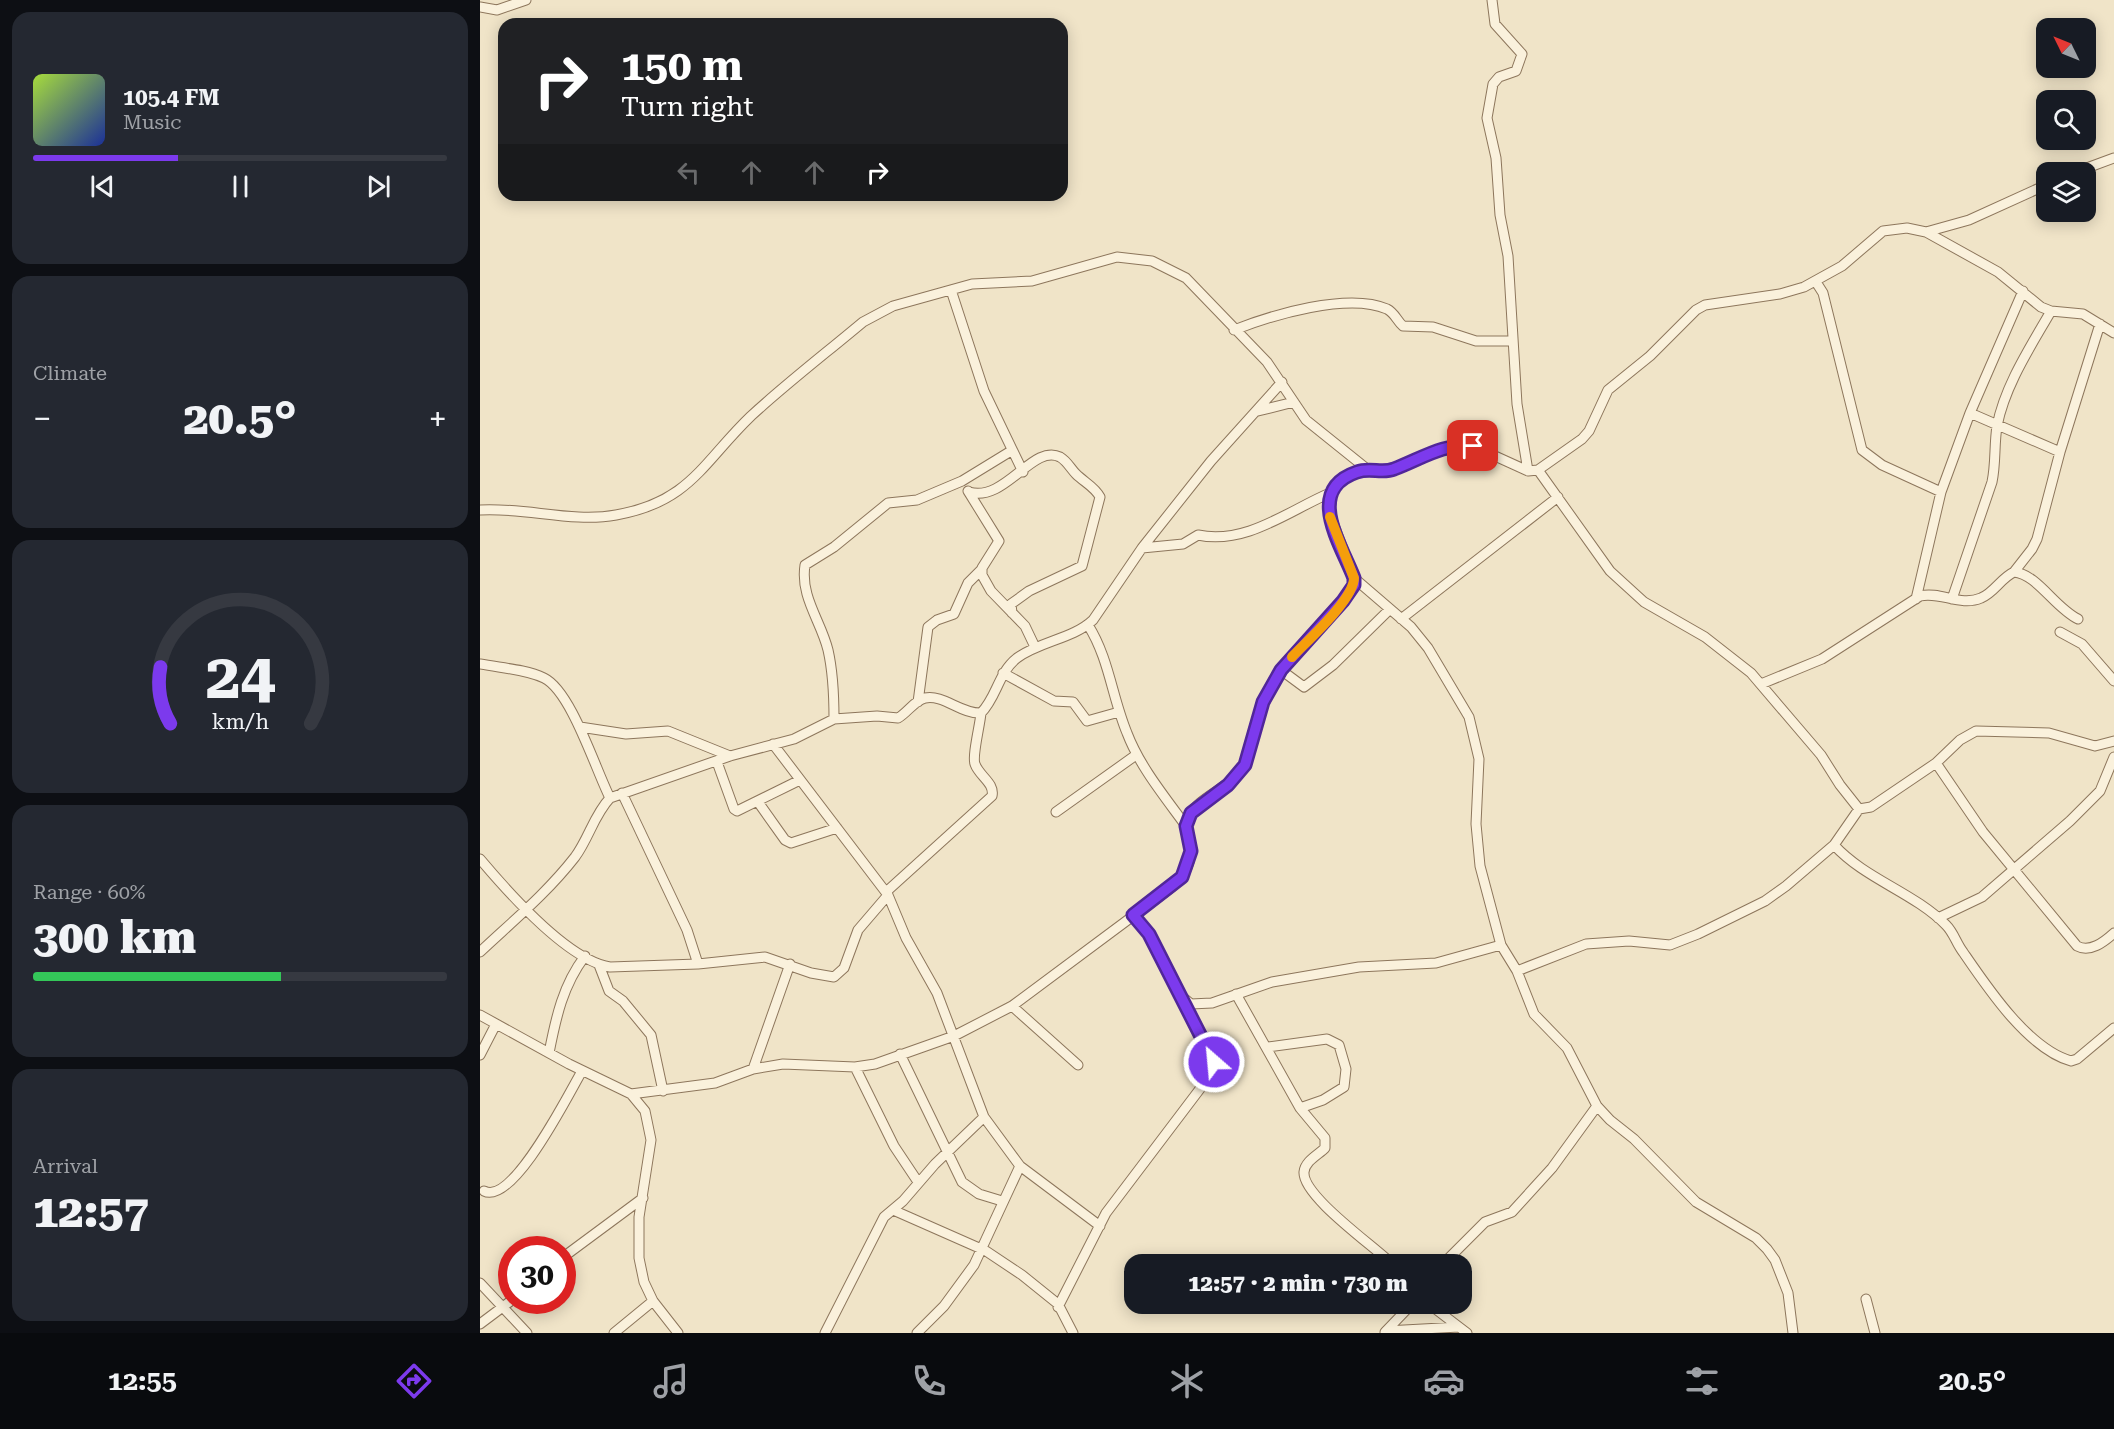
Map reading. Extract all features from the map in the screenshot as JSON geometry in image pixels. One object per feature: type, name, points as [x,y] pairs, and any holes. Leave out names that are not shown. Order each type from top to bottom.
[{"type":"street","points":[[480,7],[497,10],[526,0]]},
{"type":"street","points":[[1492,0],[1495,24],[1522,54],[1516,71],[1499,77],[1493,84],[1487,118],[1496,158],[1500,215],[1508,256],[1517,404],[1528,471]]},
{"type":"street","points":[[2096,165],[2114,159]]},
{"type":"street","points":[[1926,232],[1969,220],[2036,190]]},
{"type":"street","points":[[1142,548],[1183,544],[1198,535],[1215,538],[1229,537],[1276,521],[1330,493],[1346,476],[1367,469],[1392,470],[1446,447],[1473,446],[1528,471],[1538,470],[1582,439],[1589,431],[1608,390],[1650,356],[1696,310],[1705,305],[1731,299],[1780,294],[1816,282],[1842,266],[1883,231],[1907,228],[1926,232],[1998,272],[2041,307],[2051,311],[2083,314],[2114,333]]},
{"type":"street","points":[[480,510],[508,509],[579,517],[613,516],[640,510],[664,501],[688,485],[750,417],[863,322],[893,306],[951,290],[997,281],[1032,281],[1117,257],[1136,258],[1165,266],[1186,278],[1249,343],[1282,382],[1312,427],[1367,469]]},
{"type":"street","points":[[1816,282],[1823,293],[1862,450],[1882,465],[1941,492]]},
{"type":"street","points":[[951,290],[984,391],[1023,472]]},
{"type":"street","points":[[1916,599],[1941,492],[1970,413],[2023,291]]},
{"type":"street","points":[[1234,330],[1289,311],[1336,305],[1369,305],[1388,310],[1403,326],[1433,327],[1476,341],[1512,341]]},
{"type":"street","points":[[1952,599],[1992,482],[1996,464],[1997,426],[2018,371],[2051,311]]},
{"type":"street","points":[[1761,684],[1822,658],[1916,599],[1931,594],[1968,601],[1981,598],[2014,572],[2037,539],[2060,452],[2100,324]]},
{"type":"street","points":[[480,859],[526,909],[599,965],[698,964],[765,957],[820,976],[837,975],[847,960],[858,930],[887,893],[992,796],[992,788],[976,767],[974,759],[981,713],[1003,673],[1011,663],[1035,647],[1088,625],[1103,609],[1142,548],[1211,461],[1282,382]]},
{"type":"street","points":[[1258,411],[1294,402]]},
{"type":"street","points":[[1970,413],[2060,452]]},
{"type":"street","points":[[834,719],[834,686],[828,649],[808,602],[805,565],[834,547],[888,503],[917,500],[962,481],[1011,451]]},
{"type":"street","points":[[969,492],[986,495],[1023,472],[1035,460],[1055,455],[1062,458],[1097,492],[1100,501],[1082,566],[1020,596],[1011,603],[1012,613]]},
{"type":"street","points":[[1538,470],[1597,555],[1616,577],[1659,612],[1705,637],[1761,684],[1821,755],[1844,792],[1859,809]]},
{"type":"street","points":[[918,702],[928,627],[931,623],[954,614],[968,583],[982,569],[999,542],[962,481]]},
{"type":"street","points":[[1186,826],[1191,813],[1228,785],[1245,765],[1263,702],[1281,670],[1343,601],[1354,585],[1354,578],[1328,509],[1330,493]]},
{"type":"street","points":[[1401,619],[1558,497]]},
{"type":"street","points":[[982,569],[991,591],[1025,626],[1035,647]]},
{"type":"street","points":[[2014,572],[2025,574],[2062,611],[2078,619]]},
{"type":"street","points":[[1354,578],[1401,619],[1428,648],[1463,705],[1478,745],[1477,846],[1501,945],[1517,972],[1534,1014],[1568,1048],[1597,1106],[1696,1202],[1756,1238],[1767,1249],[1775,1260],[1788,1293],[1793,1333]]},
{"type":"street","points":[[1281,670],[1304,687],[1333,665],[1389,610]]},
{"type":"street","points":[[631,1094],[715,1083],[753,1069],[806,1063],[855,1067],[875,1064],[954,1036],[1012,1006],[1172,887],[1186,870],[1191,851],[1186,826],[1136,755],[1119,712],[1102,650],[1088,625]]},
{"type":"street","points":[[2060,632],[2082,644],[2114,681]]},
{"type":"street","points":[[480,664],[533,674],[557,686],[580,727],[594,766],[610,798]]},
{"type":"street","points":[[1003,673],[1054,701],[1073,702],[1087,721],[1119,712]]},
{"type":"street","points":[[480,952],[526,909],[576,856],[598,812],[610,798],[730,756],[794,740],[834,719],[901,717],[925,698],[934,698],[965,711],[981,713]]},
{"type":"street","points":[[580,727],[626,734],[668,730],[730,756]]},
{"type":"street","points":[[1517,972],[1586,944],[1618,941],[1670,945],[1677,943],[1765,901],[1834,845],[1859,809],[1871,807],[1936,763],[1960,740],[1976,732],[2049,733],[2095,746],[2114,741]]},
{"type":"street","points":[[773,744],[887,893],[906,938],[937,993],[984,1117],[1020,1166],[1100,1226]]},
{"type":"street","points":[[1056,812],[1136,755]]},
{"type":"street","points":[[1938,918],[1982,897],[2094,799],[2106,780],[2114,757]]},
{"type":"street","points":[[717,762],[734,809],[741,810],[800,780]]},
{"type":"street","points":[[1936,763],[1983,832],[2080,948],[2096,946],[2114,933]]},
{"type":"street","points":[[622,793],[691,939],[698,964]]},
{"type":"street","points":[[758,802],[785,840],[790,843],[837,828]]},
{"type":"street","points":[[1834,845],[1858,866],[1938,918],[1951,932],[1960,949],[2005,1008],[2033,1037],[2059,1057],[2071,1061],[2077,1059],[2114,1028]]},
{"type":"street","points":[[1058,1307],[1117,1197],[1212,1073],[1212,1058],[1185,1001],[1149,934],[1133,915]]},
{"type":"street","points":[[1185,1001],[1191,1004],[1212,1003],[1281,980],[1359,967],[1436,963],[1501,945]]},
{"type":"street","points":[[549,1053],[563,994],[572,974],[585,956]]},
{"type":"street","points":[[753,1069],[790,964]]},
{"type":"street","points":[[599,965],[609,991],[623,1001],[651,1035],[663,1091]]},
{"type":"street","points":[[1236,994],[1268,1047],[1300,1108],[1325,1138],[1326,1144],[1305,1167],[1304,1174],[1309,1187],[1321,1201],[1381,1254]]},
{"type":"street","points":[[1012,1006],[1078,1065]]},
{"type":"street","points":[[480,1015],[582,1071],[631,1094],[645,1111],[650,1126],[651,1140],[638,1237],[639,1258],[644,1282],[653,1301],[678,1333]]},
{"type":"street","points":[[480,1055],[496,1024]]},
{"type":"street","points":[[1268,1047],[1327,1039],[1339,1046],[1346,1069],[1344,1087],[1323,1100],[1300,1108]]},
{"type":"street","points":[[900,1054],[924,1108],[949,1152],[962,1182],[979,1194],[1002,1201]]},
{"type":"street","points":[[855,1067],[894,1146],[918,1182]]},
{"type":"street","points":[[484,1191],[499,1192],[531,1156],[556,1120],[582,1071]]},
{"type":"street","points":[[1453,1254],[1485,1222],[1512,1212],[1552,1168],[1597,1106]]},
{"type":"street","points":[[825,1333],[882,1219],[984,1117]]},
{"type":"street","points":[[917,1333],[953,1294],[974,1265],[1020,1166]]},
{"type":"street","points":[[576,1248],[644,1198]]},
{"type":"street","points":[[893,1210],[981,1250],[1022,1275],[1058,1307],[1073,1333]]},
{"type":"street","points":[[480,1283],[498,1301]]},
{"type":"street","points":[[1866,1299],[1875,1333]]},
{"type":"street","points":[[614,1333],[653,1301]]},
{"type":"street","points":[[480,1324],[498,1310]]},
{"type":"street","points":[[510,1314],[527,1333]]},
{"type":"street","points":[[1385,1332],[1402,1314]]},
{"type":"street","points":[[1442,1314],[1467,1333]]},
{"type":"street","points":[[1385,1332],[1459,1327]]},
{"type":"slow traffic","points":[[1292,657],[1343,601],[1354,585],[1354,578],[1330,517]]},
{"type":"route","points":[[1214,1062],[1149,934],[1133,915],[1182,877],[1190,861],[1191,851],[1186,826],[1191,813],[1228,785],[1245,765],[1263,702],[1281,670],[1343,601],[1354,585],[1354,578],[1330,517],[1328,509],[1330,493],[1346,476],[1357,472],[1367,469],[1392,470],[1446,447],[1473,446]]}]
